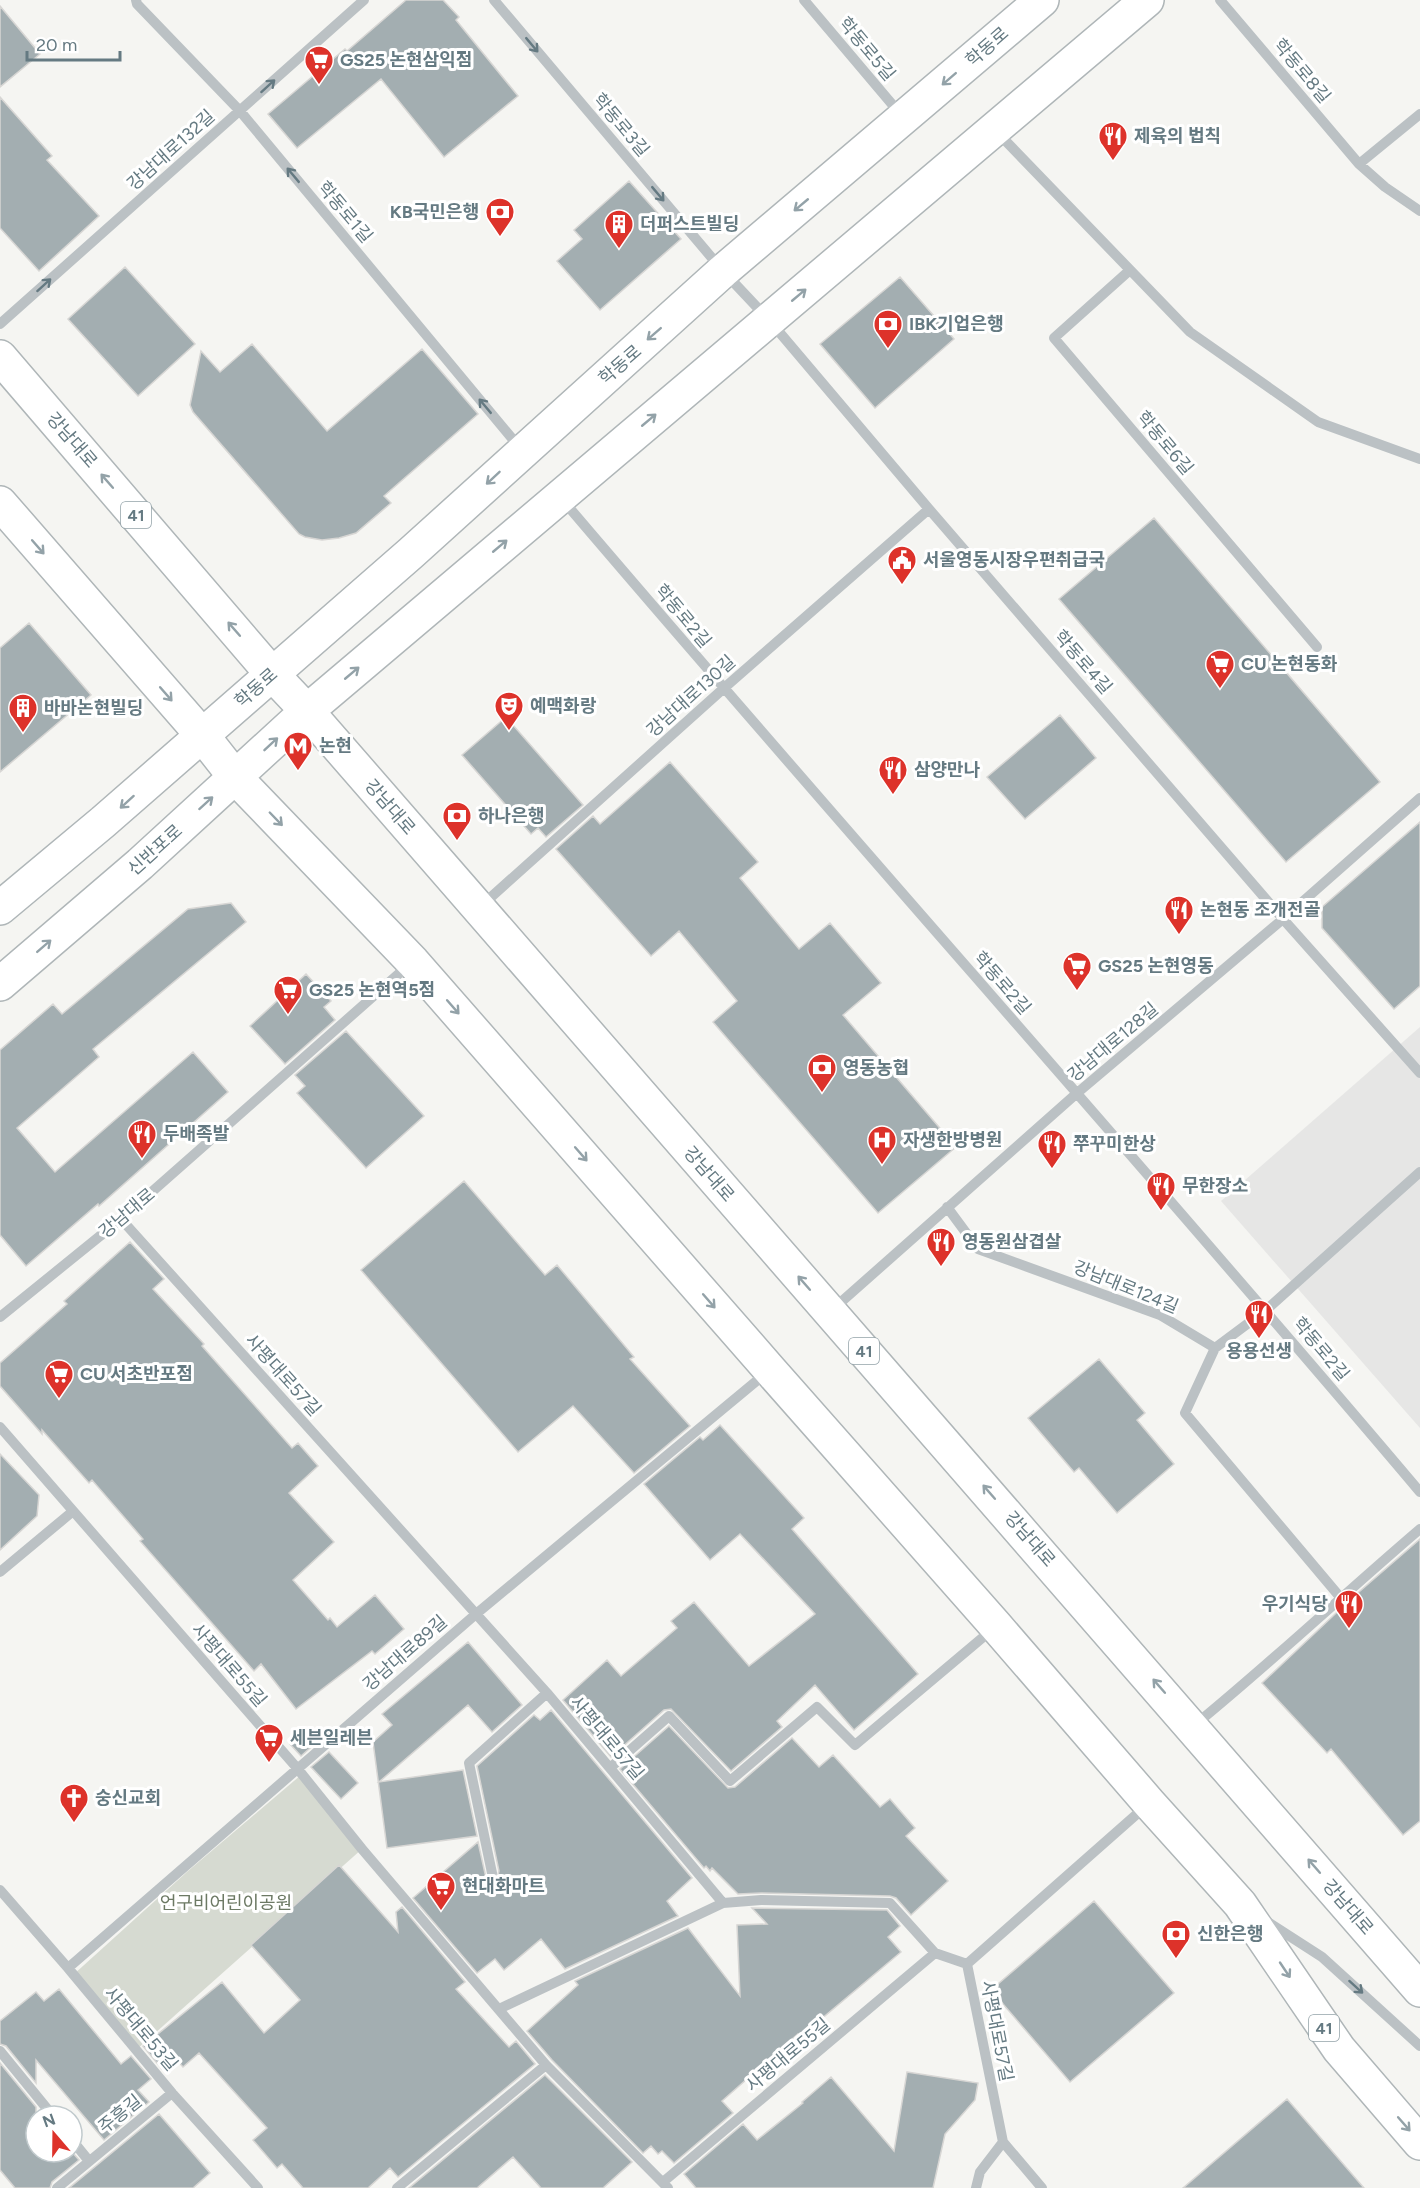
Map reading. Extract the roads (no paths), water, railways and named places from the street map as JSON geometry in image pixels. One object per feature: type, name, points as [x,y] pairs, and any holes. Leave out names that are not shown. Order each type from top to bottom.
[{"type":"main road","name":"학동로","points":[[202,735],[411,553],[723,271],[1041,0]]},
{"type":"main road","points":[[307,711],[1147,0]]},
{"type":"main road","name":"강남대로","points":[[0,357],[272,674],[307,711],[829,1312],[927,1420],[1420,1990]]},
{"type":"main road","name":"41","points":[[0,503],[202,735],[235,777],[413,962],[1240,1904],[1339,2049],[1420,2143]]},
{"type":"main road","name":"신반포로","points":[[0,984],[140,864],[307,711]]},
{"type":"main road","points":[[0,908],[104,822],[202,735]]},
{"type":"street","name":"학동로1길","points":[[136,0],[240,111],[523,451]]},
{"type":"street","name":"강남대로132길","points":[[0,324],[364,0]]},
{"type":"street","name":"학동로3길","points":[[494,0],[723,271]]},
{"type":"street","name":"학동로5길","points":[[804,0],[904,118]]},
{"type":"street","name":"학동로8길","points":[[1220,0],[1359,164],[1385,187],[1420,211]]},
{"type":"street","points":[[1359,164],[1420,114]]},
{"type":"street","points":[[995,130],[1190,332],[1318,422],[1420,459]]},
{"type":"street","name":"학동로6길","points":[[1130,270],[1054,338],[1317,647]]},
{"type":"street","name":"학동로4길","points":[[723,271],[769,320],[1283,919],[1420,1073]]},
{"type":"street","name":"학동로2길","points":[[559,496],[723,689],[1266,1310],[1420,1492]]},
{"type":"street","name":"강남대로130길","points":[[477,909],[929,509]]},
{"type":"street","name":"강남대로128길","points":[[829,1312],[1076,1094],[1283,919],[1420,798]]},
{"type":"street","name":"강남대로","points":[[0,1317],[121,1218],[413,962]]},
{"type":"street","points":[[1341,1597],[1185,1413],[1215,1348],[1266,1310],[1420,1172]]},
{"type":"street","name":"강남대로124길","points":[[947,1208],[978,1248],[1160,1315],[1215,1348]]},
{"type":"street","name":"사평대로57길","points":[[121,1218],[547,1693],[723,1903],[761,1900],[890,1903],[935,1953],[967,1964],[1003,2142],[1042,2188]]},
{"type":"street","name":"강남대로89길","points":[[68,1968],[476,1614],[770,1370]]},
{"type":"street","name":"사평대로55길","points":[[0,1427],[297,1768],[362,1849],[546,2065],[665,2185],[935,1953]]},
{"type":"street","points":[[0,1572],[72,1512]]},
{"type":"street","points":[[1193,1726],[1257,1674],[1420,1529]]},
{"type":"street","points":[[611,1767],[669,1716],[730,1781],[817,1707],[855,1745],[996,1626]]},
{"type":"street","points":[[492,1873],[469,1764],[547,1693]]},
{"type":"street","points":[[967,1964],[1149,1803]]},
{"type":"street","name":"사평대로53길","points":[[0,1890],[172,2093],[258,2188]]},
{"type":"street","points":[[499,2009],[723,1903]]},
{"type":"street","points":[[1240,1904],[1322,1957],[1420,2046]]},
{"type":"street","points":[[0,2052],[43,2104]]},
{"type":"street","points":[[397,2188],[546,2065]]},
{"type":"street","name":"주흥길","points":[[57,2188],[172,2093]]},
{"type":"street","points":[[976,2188],[980,2172],[1003,2142]]},
{"type":"street","points":[[84,2154],[90,2161]]},
{"type":"place","name":"GS25 논현삼익점","points":[[319,86]]},
{"type":"place","name":"제육의 법칙","points":[[1113,162]]},
{"type":"place","name":"KB국민은행","points":[[500,238]]},
{"type":"place","name":"더퍼스트빌딩","points":[[619,250]]},
{"type":"place","name":"IBK기업은행","points":[[888,350]]},
{"type":"place","name":"서울영동시장우편취급국","points":[[902,586]]},
{"type":"place","name":"CU 논현동화","points":[[1220,690]]},
{"type":"place","name":"예맥화랑","points":[[509,732]]},
{"type":"place","name":"바바논현빌딩","points":[[23,734]]},
{"type":"place","name":"논현","points":[[298,772]]},
{"type":"place","name":"삼양만나","points":[[893,796]]},
{"type":"place","name":"하나은행","points":[[457,842]]},
{"type":"place","name":"논현동 조개전골","points":[[1179,936]]},
{"type":"place","name":"GS25 논현영동","points":[[1077,992]]},
{"type":"place","name":"GS25 논현역5점","points":[[288,1016]]},
{"type":"place","name":"영동농협","points":[[822,1094]]},
{"type":"place","name":"두배족발","points":[[142,1160]]},
{"type":"place","name":"자생한방병원","points":[[882,1166]]},
{"type":"place","name":"쭈꾸미한상","points":[[1052,1170]]},
{"type":"place","name":"무한장소","points":[[1161,1212]]},
{"type":"place","name":"영동원삼겹살","points":[[941,1268]]},
{"type":"place","name":"용용선생","points":[[1259,1340]]},
{"type":"place","name":"CU 서초반포점","points":[[59,1400]]},
{"type":"place","name":"우기식당","points":[[1349,1630]]},
{"type":"place","name":"세븐일레븐","points":[[269,1764]]},
{"type":"place","name":"숭신교회","points":[[74,1824]]},
{"type":"place","name":"현대화마트","points":[[441,1912]]},
{"type":"place","name":"신한은행","points":[[1176,1960]]},
{"type":"park label","name":"언구비어린이공원","points":[[226,1903]]}]
